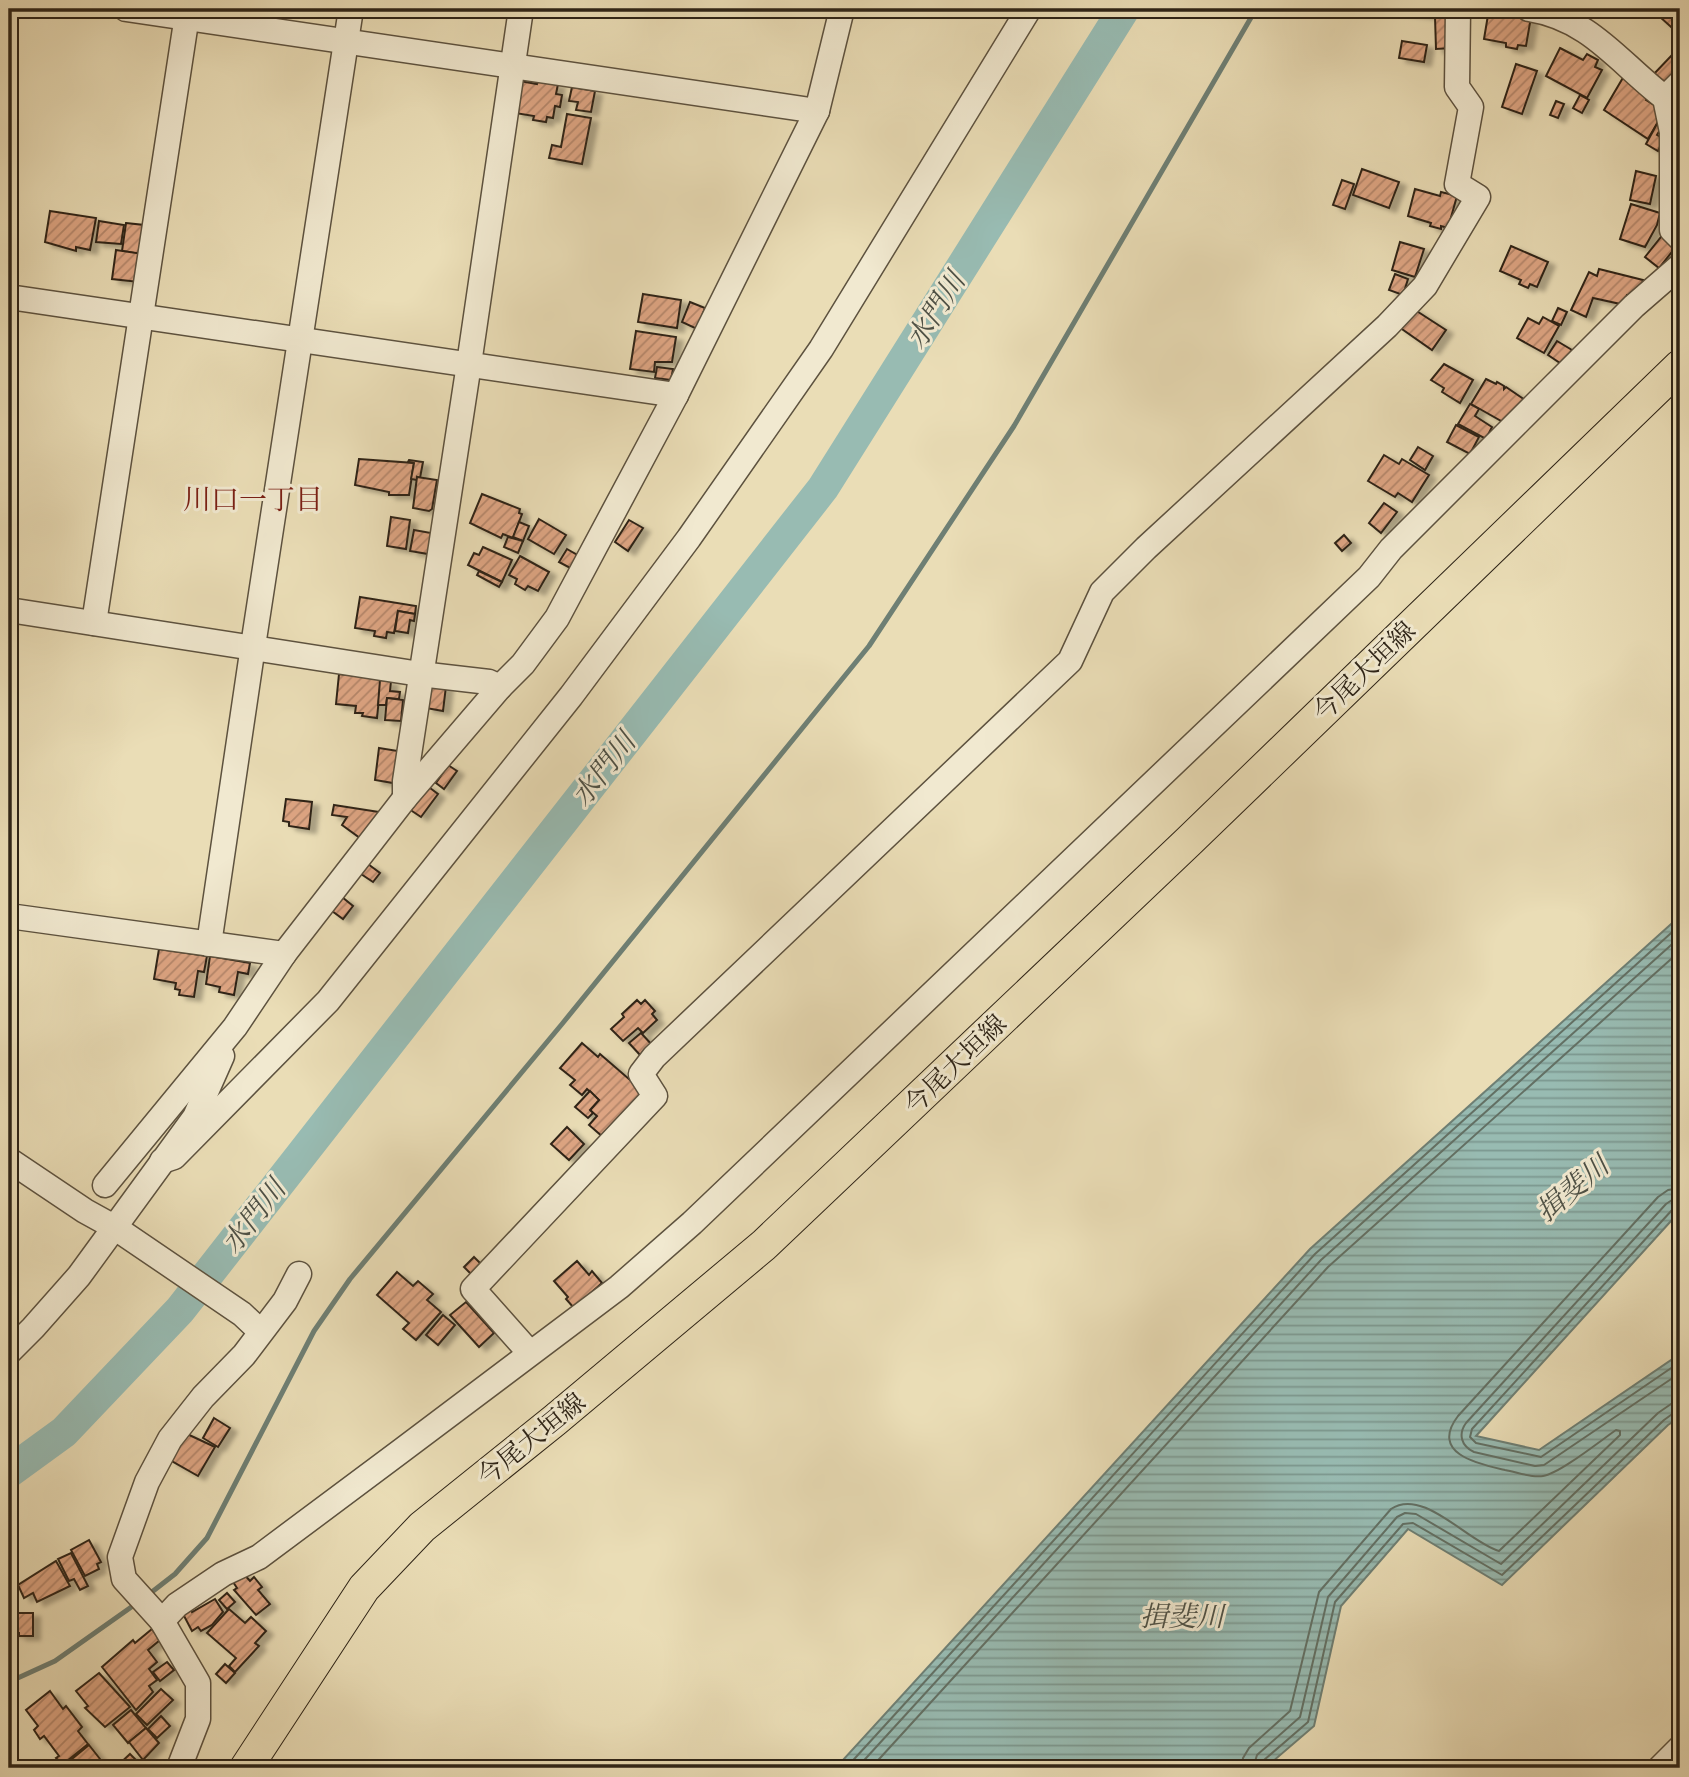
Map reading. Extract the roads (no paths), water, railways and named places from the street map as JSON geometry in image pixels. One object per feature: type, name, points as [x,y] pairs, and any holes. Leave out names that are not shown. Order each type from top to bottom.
[{"type":"main road","name":"今尾大垣線","points":[[246,1768],[365,1588],[422,1527],[764,1245],[1198,832],[1680,366]]},
{"type":"street","points":[[126,9],[188,14],[346,43],[817,111]]},
{"type":"street","points":[[209,944],[351,9]]},
{"type":"street","points":[[405,798],[405,781],[521,9]]},
{"type":"street","points":[[106,1185],[235,1027],[284,954],[405,798],[523,664],[557,618],[676,395],[817,111],[842,9]]},
{"type":"street","points":[[162,1161],[174,1157],[328,1001],[571,696],[689,538],[821,349],[1029,9]]},
{"type":"street","points":[[530,1352],[473,1289],[655,1096],[641,1074],[654,1057],[1070,661],[1102,592],[1146,548],[1387,326],[1425,286],[1478,197],[1457,184],[1471,107],[1457,88],[1458,9]]},
{"type":"street","points":[[1534,9],[1575,24],[1601,40],[1644,82],[1673,91],[1672,230],[1680,238]]},
{"type":"street","points":[[94,623],[188,14]]},
{"type":"street","points":[[159,1617],[223,1574],[259,1557],[619,1287],[692,1223],[1370,577],[1391,549],[1634,306],[1680,266]]},
{"type":"street","points":[[9,297],[676,395]]},
{"type":"street","points":[[9,610],[421,674],[489,682],[500,687]]},
{"type":"street","points":[[9,916],[284,954]]},
{"type":"street","points":[[9,1352],[121,1232],[162,1161],[195,1116],[235,1027]]},
{"type":"street","points":[[9,1160],[242,1314],[260,1331]]},
{"type":"street","points":[[179,1768],[198,1719],[198,1683],[159,1617],[124,1579],[120,1557],[147,1482],[170,1439],[203,1397],[244,1355],[285,1301],[299,1274]]},
{"type":"street","points":[[1660,1768],[1680,1748]]},
{"type":"water","name":"揖斐川","points":[[1680,916],[1680,1211],[1476,1436],[1539,1450],[1680,1354],[1680,1417],[1668,1425],[1502,1585],[1408,1529],[1341,1606],[1314,1726],[1265,1768],[838,1768],[1310,1249]]},
{"type":"waterway","name":"水門川","points":[[9,1472],[64,1432],[180,1310],[823,488],[1124,9]]},
{"type":"waterway","points":[[148,1595],[175,1574],[207,1538],[314,1331],[350,1279],[562,1024],[869,646],[1014,426],[1256,9]]},
{"type":"waterway","points":[[9,1682],[55,1661],[137,1603]]},
{"type":"district","name":"川口一丁目","points":[[253,499]]}]
